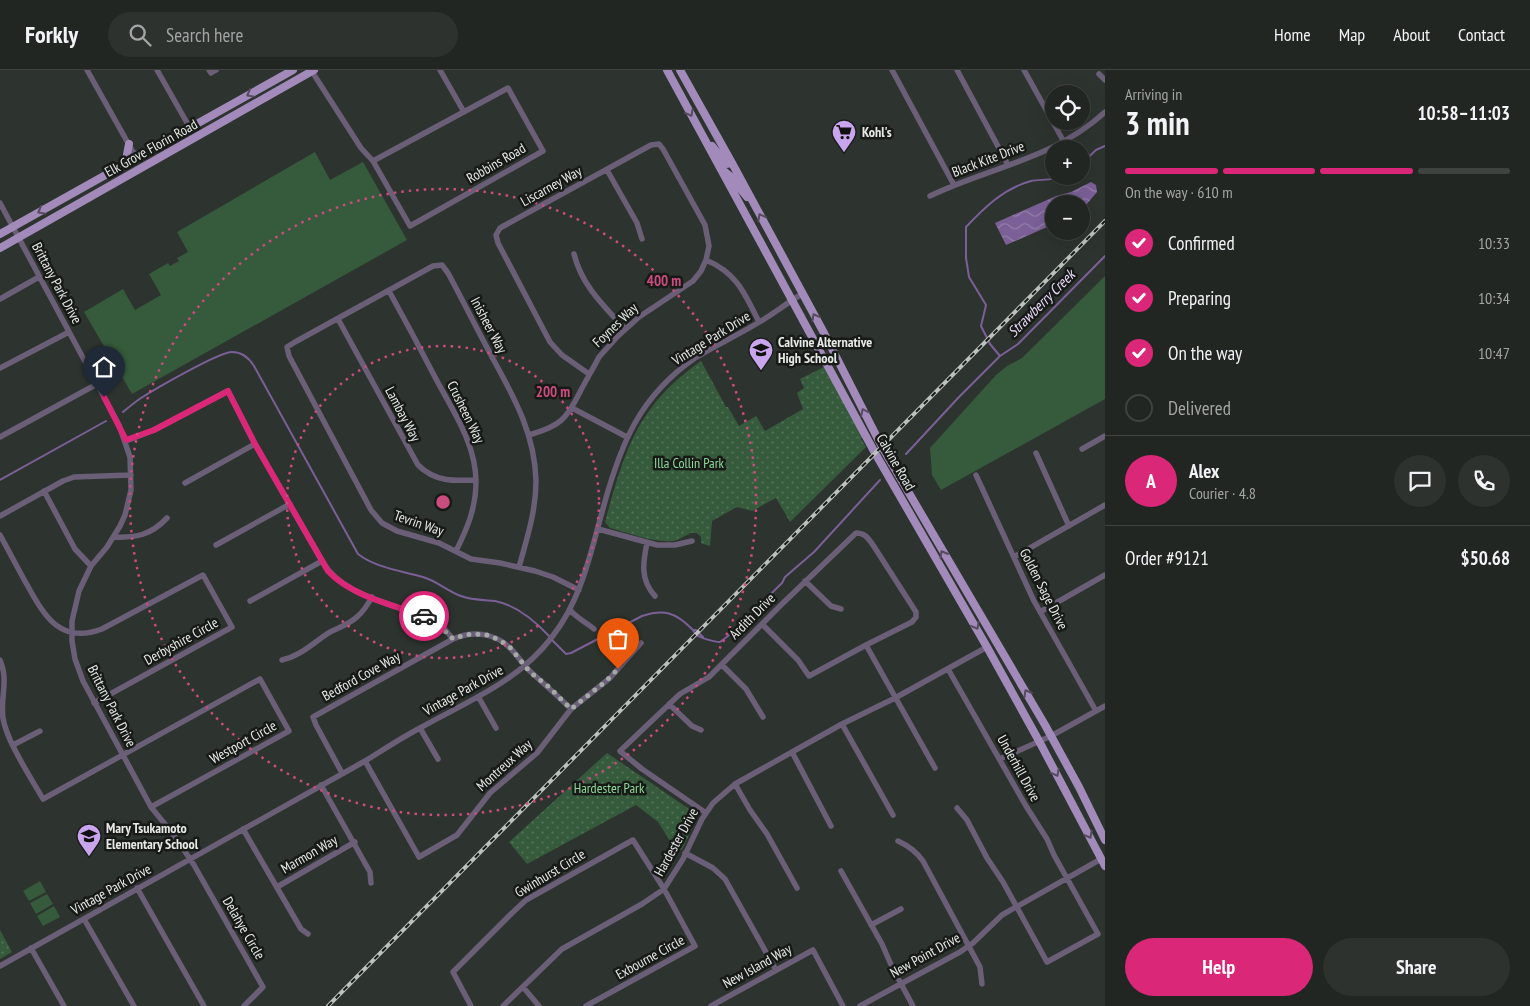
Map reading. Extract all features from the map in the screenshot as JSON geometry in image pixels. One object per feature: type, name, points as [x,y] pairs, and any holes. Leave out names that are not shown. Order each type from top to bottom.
[{"type":"main road","name":"Elk Grove Florin Road","points":[[0,234],[293,70]]},
{"type":"main road","name":"Elk Grove Florin Road","points":[[0,248],[313,70]]},
{"type":"main road","name":"Calvine Road","points":[[667,70],[875,453],[988,647],[1103,862]]},
{"type":"main road","points":[[672,70],[677,78],[685,79]]},
{"type":"main road","name":"Calvine Road","points":[[680,70],[844,371],[882,446],[1051,736],[1105,840]]},
{"type":"main road","points":[[704,137],[726,164],[732,163]]},
{"type":"main road","points":[[121,167],[126,160],[129,144]]},
{"type":"main road","points":[[722,171],[726,171],[743,193],[753,202]]},
{"type":"street","points":[[87,70],[134,152],[142,154]]},
{"type":"street","points":[[157,70],[190,128]]},
{"type":"street","points":[[209,70],[211,73],[216,70]]},
{"type":"street","name":"Robbins Road","points":[[313,70],[361,148],[373,161],[410,226],[543,151],[508,88],[373,161]]},
{"type":"street","points":[[440,70],[464,112]]},
{"type":"street","points":[[892,70],[954,186]]},
{"type":"street","points":[[957,70],[1008,165]]},
{"type":"street","points":[[1024,70],[1063,140]]},
{"type":"street","points":[[1099,74],[1105,80]]},
{"type":"street","name":"Black Kite Drive","points":[[1067,140],[1086,128],[1105,112]]},
{"type":"street","name":"Liscarney Way","points":[[590,374],[562,355],[550,342],[498,243],[496,235],[500,228],[651,145],[659,144],[705,225],[709,246],[706,260]]},
{"type":"street","name":"Black Kite Drive","points":[[930,196],[1045,150]]},
{"type":"street","points":[[607,170],[636,223],[642,239]]},
{"type":"street","name":"Brittany Park Drive","points":[[0,203],[98,384],[126,440],[130,457],[131,476],[125,515],[114,537],[92,566],[75,602],[72,632],[73,647],[78,670],[151,808],[173,834],[189,859]]},
{"type":"street","points":[[574,254],[581,274],[591,292],[625,329]]},
{"type":"street","points":[[706,260],[722,267],[731,275],[759,322]]},
{"type":"street","name":"Foynes Way","points":[[529,435],[551,428],[566,416],[599,357],[625,329],[654,306],[693,281],[701,271],[706,260]]},
{"type":"street","name":"Inisheer Way","points":[[287,347],[433,266],[442,265],[519,407],[529,435],[535,463],[536,494],[531,524],[519,566]]},
{"type":"street","points":[[0,299],[39,278]]},
{"type":"street","name":"Crusheen Way","points":[[389,291],[465,434],[473,457],[476,480],[474,504],[456,551]]},
{"type":"street","name":"Vintage Park Drive","points":[[0,966],[365,761],[420,728],[479,698],[525,667],[554,636],[570,611],[579,590],[615,467],[627,437],[649,402],[672,377],[698,357],[759,322],[802,294]]},
{"type":"street","name":"Lambay Way","points":[[338,319],[418,465],[426,472],[442,479],[476,480]]},
{"type":"street","points":[[0,368],[69,332]]},
{"type":"street","name":"Tevrin Way","points":[[287,347],[289,356],[374,514],[382,523],[392,529],[439,543],[476,560],[519,566],[553,577],[579,590]]},
{"type":"street","points":[[0,437],[98,384]]},
{"type":"street","points":[[126,440],[154,430],[228,391],[255,444],[328,571],[351,589],[433,620],[443,627],[453,639]]},
{"type":"street","points":[[572,408],[627,437]]},
{"type":"street","points":[[1082,449],[1105,436]]},
{"type":"street","points":[[185,483],[255,444]]},
{"type":"street","points":[[1036,453],[1069,526]]},
{"type":"street","name":"Golden Sage Drive","points":[[976,475],[1040,612],[1096,711]]},
{"type":"street","points":[[0,516],[74,477],[131,476]]},
{"type":"street","points":[[44,492],[75,549],[92,566]]},
{"type":"street","points":[[216,545],[290,504]]},
{"type":"street","points":[[1014,557],[1105,505]]},
{"type":"street","points":[[114,537],[144,535],[155,529],[167,518]]},
{"type":"street","points":[[598,529],[657,545],[675,544],[692,540]]},
{"type":"street","name":"Ardith Drive","points":[[706,813],[642,769],[620,750],[680,694],[709,677],[805,581],[853,536],[861,533],[865,535],[878,553],[916,612],[916,617],[912,622],[866,645]]},
{"type":"street","points":[[0,535],[42,612],[55,625],[72,632]]},
{"type":"street","points":[[647,543],[643,571],[646,582],[655,596]]},
{"type":"street","points":[[250,601],[322,561]]},
{"type":"street","name":"Derbyshire Circle","points":[[72,632],[85,633],[102,630],[203,575],[232,627],[94,703]]},
{"type":"street","points":[[1040,612],[1105,575]]},
{"type":"street","points":[[805,581],[831,606],[841,609]]},
{"type":"street","points":[[282,660],[310,648],[327,634],[352,621],[362,613],[372,597]]},
{"type":"street","points":[[570,611],[594,629]]},
{"type":"street","points":[[762,624],[798,660],[809,676],[866,645],[934,768]]},
{"type":"street","name":"Bedford Cove Way","points":[[342,773],[313,717],[453,639],[470,634],[494,637],[509,646],[525,667],[571,709]]},
{"type":"street","points":[[571,709],[610,678],[641,643]]},
{"type":"street","name":"Hardester Drive","points":[[502,1006],[562,949],[642,904],[664,889],[706,813],[722,794],[736,784],[842,724],[895,698],[988,647]]},
{"type":"street","points":[[0,660],[5,678],[1,709],[5,729],[42,799],[123,755]]},
{"type":"street","points":[[722,665],[746,690],[763,717]]},
{"type":"street","name":"Underhill Drive","points":[[948,669],[1033,818],[1047,838],[1067,879],[1098,934],[1047,962],[1017,907]]},
{"type":"street","name":"Westport Circle","points":[[123,755],[260,679],[289,731],[151,808]]},
{"type":"street","points":[[479,698],[496,728]]},
{"type":"street","points":[[669,704],[692,726],[701,730]]},
{"type":"street","points":[[1000,759],[1051,736],[1105,706]]},
{"type":"street","name":"Montreux Way","points":[[365,761],[419,857],[447,842],[461,831],[490,793],[537,753],[571,709]]},
{"type":"street","points":[[842,724],[893,815]]},
{"type":"street","points":[[420,728],[438,759]]},
{"type":"street","points":[[13,745],[40,731]]},
{"type":"street","points":[[792,752],[831,826]]},
{"type":"street","points":[[736,784],[797,888]]},
{"type":"street","name":"Marmon Way","points":[[243,829],[277,887],[355,842],[321,785]]},
{"type":"street","points":[[957,808],[967,820],[987,858],[1017,907]]},
{"type":"street","name":"Gwinhurst Circle","points":[[471,1006],[453,972],[517,908],[537,894],[633,840],[664,889]]},
{"type":"street","points":[[898,841],[917,853],[937,886],[980,967],[982,984]]},
{"type":"street","points":[[355,842],[370,872],[372,883]]},
{"type":"street","points":[[685,853],[713,868],[725,880],[776,970]]},
{"type":"street","name":"Delahye Circle","points":[[189,859],[263,987],[244,1006]]},
{"type":"street","name":"New Point Drive","points":[[860,1006],[968,946],[1002,915],[1067,879],[1103,862]]},
{"type":"street","points":[[841,871],[913,1006]]},
{"type":"street","points":[[277,887],[303,932],[308,934]]},
{"type":"street","points":[[137,888],[204,1006]]},
{"type":"street","name":"Exbourne Circle","points":[[586,1006],[695,946],[664,889]]},
{"type":"street","points":[[871,925],[901,909]]},
{"type":"street","points":[[84,919],[134,1006]]},
{"type":"street","points":[[31,948],[64,1006]]},
{"type":"street","name":"New Island Way","points":[[712,1006],[813,950],[843,1006]]},
{"type":"street","points":[[523,987],[539,1006]]},
{"type":"green space","points":[[315,152],[330,180],[363,162],[407,240],[132,394],[84,312],[123,289],[135,310],[161,295],[149,274],[168,263],[170,266],[179,261],[177,258],[188,252],[177,232]]},
{"type":"green space","points":[[1105,276],[1105,399],[941,490],[932,475],[930,448],[996,375],[1007,366],[1022,358]]},
{"type":"green space","name":"Illa Collin Park","points":[[701,361],[726,407],[728,407],[739,426],[756,416],[765,431],[803,409],[797,393],[804,388],[800,379],[824,367],[863,437],[861,439],[866,447],[790,522],[776,498],[752,511],[737,507],[712,521],[710,546],[701,543],[701,537],[694,533],[677,540],[665,541],[649,539],[610,528],[605,522],[619,473],[636,431],[662,395],[679,378]]},
{"type":"green space","name":"Hardester Park","points":[[607,753],[698,815],[682,850],[674,847],[658,822],[636,805],[527,864],[509,842]]},
{"type":"green space","points":[[40,881],[46,892],[29,901],[23,891]]},
{"type":"green space","points":[[47,894],[53,904],[36,914],[30,903]]},
{"type":"green space","points":[[54,906],[60,917],[43,926],[37,916]]},
{"type":"green space","points":[[0,930],[12,952],[0,959]]},
{"type":"water","points":[[1090,182],[1096,185],[1097,192],[1090,200],[1090,195],[1060,195],[1085,185],[1090,185]]},
{"type":"water","points":[[1045,201],[1045,228],[1006,245],[995,223]]},
{"type":"waterway","name":"Strawberry Creek","points":[[1090,156],[1105,146]]},
{"type":"waterway","name":"Strawberry Creek","points":[[1045,180],[1031,181],[1012,188],[987,206],[966,227],[966,258],[969,277],[986,305],[981,326],[990,344],[1000,356],[1018,344],[1105,256]]},
{"type":"waterway","points":[[123,412],[148,393],[201,364],[232,352],[242,354],[254,366],[358,554],[381,566],[428,579],[461,596],[495,601],[510,606],[531,619],[549,636]]},
{"type":"waterway","points":[[906,454],[1000,356]]},
{"type":"waterway","points":[[0,480],[106,421]]},
{"type":"waterway","points":[[552,640],[566,654],[571,653],[642,616],[663,613],[680,619],[699,636],[720,642],[782,583],[785,577],[814,552],[880,480]]},
{"type":"waterway","points":[[693,630],[696,630],[703,637]]},
{"type":"railway","points":[[328,1006],[1105,221]]},
{"type":"way so far","points":[[424,616],[443,627],[453,639],[464,635],[482,634],[494,637],[504,643],[530,672],[549,687],[571,709],[618,669]]},
{"type":"place","name":"Kohl's","points":[[844,153]]},
{"type":"place","name":"Calvine Alternative High School","points":[[761,371]]},
{"type":"place","name":"Mary Tsukamoto Elementary School","points":[[89,857]]},
{"type":"route","points":[[104,397],[126,440],[148,433],[228,391],[255,444],[328,571],[337,580],[351,589],[424,616]]}]
